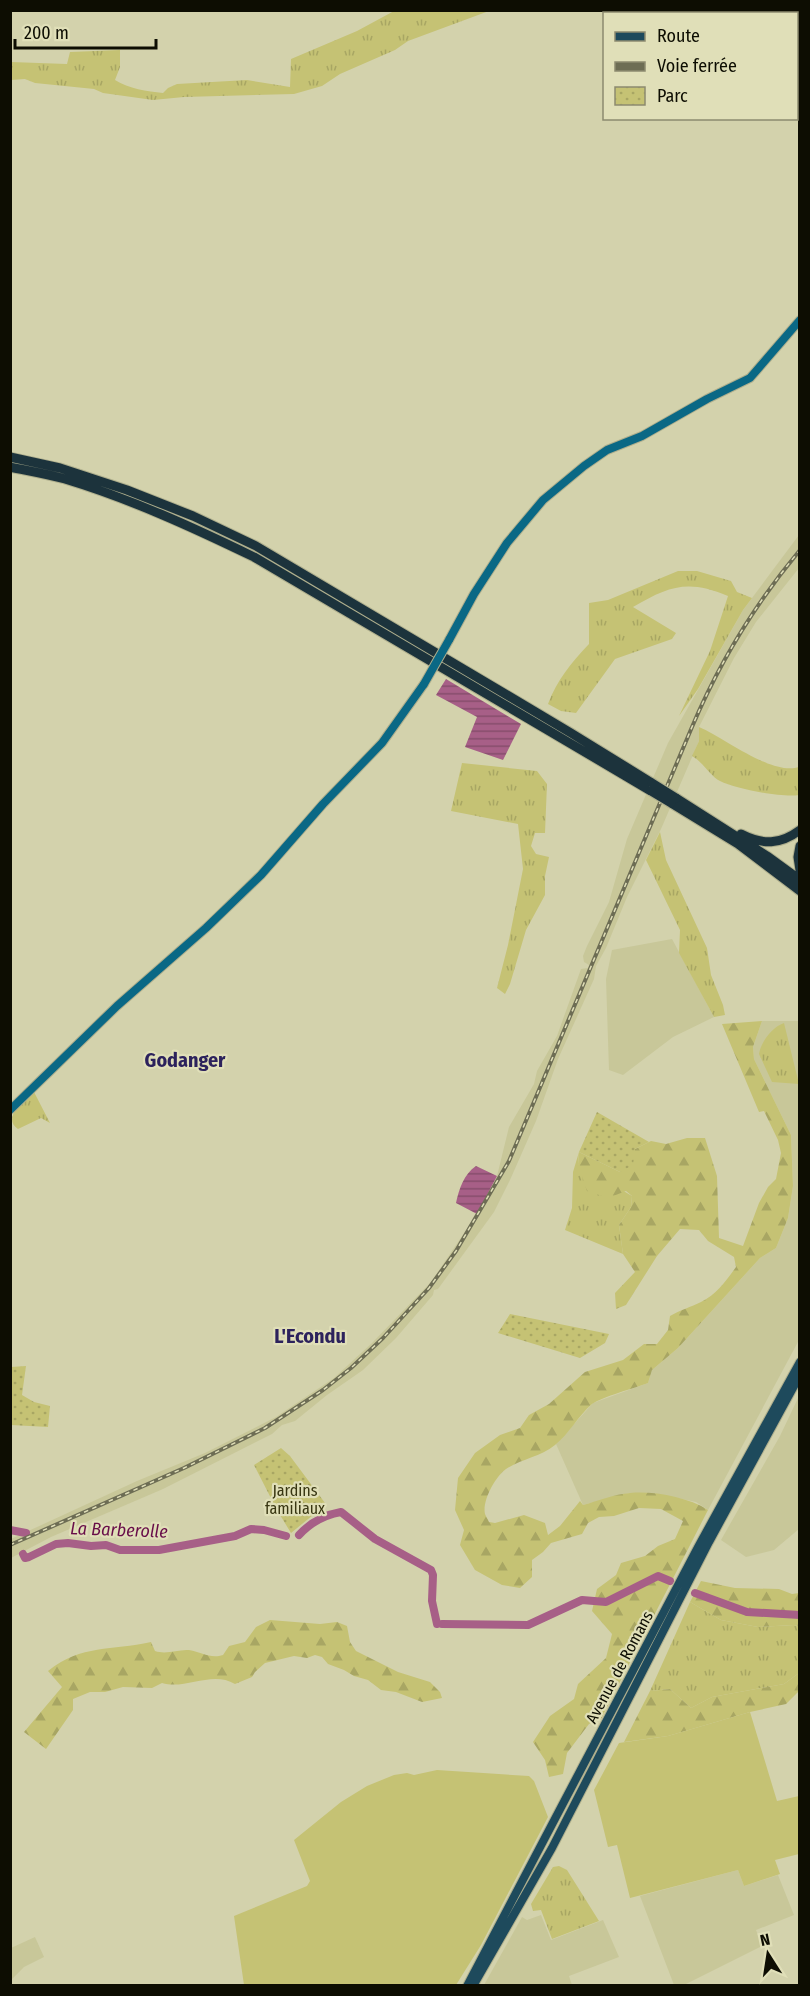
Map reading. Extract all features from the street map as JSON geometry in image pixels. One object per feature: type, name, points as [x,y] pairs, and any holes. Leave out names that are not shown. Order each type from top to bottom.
[{"type":"highway","points":[[10,457],[60,468],[128,490],[193,516],[256,546],[571,733],[652,787]]},
{"type":"highway","points":[[10,467],[63,479],[129,500],[254,557],[674,800],[738,844],[800,891]]},
{"type":"highway","points":[[674,800],[748,837],[772,843],[792,836],[800,830]]},
{"type":"highway","points":[[705,815],[800,880]]},
{"type":"highway","points":[[800,846],[798,856],[800,870]]},
{"type":"main road","points":[[11,1109],[117,1006],[188,944],[261,875],[323,804],[382,743],[424,684],[474,594],[507,543],[543,500],[607,450],[642,436],[707,399],[750,378],[800,320]]},
{"type":"main road","name":"Avenue de Romans","points":[[467,1986],[704,1537],[797,1372]]},
{"type":"main road","name":"Avenue de Romans","points":[[473,1986],[558,1838],[797,1372]]},
{"type":"shaded area","points":[[799,535],[799,568],[756,622],[734,658],[699,727],[699,741],[661,829],[596,966],[594,979],[558,1059],[536,1121],[510,1180],[494,1212],[438,1289],[434,1290],[433,1295],[396,1338],[363,1370],[295,1421],[282,1425],[272,1434],[163,1489],[51,1537],[11,1558],[11,1539],[137,1481],[205,1453],[276,1417],[334,1378],[372,1343],[431,1282],[477,1214],[497,1176],[509,1127],[534,1084],[537,1071],[557,1036],[581,969],[588,968],[589,965],[584,962],[583,956],[609,902],[627,839],[668,743],[743,610]]},
{"type":"shaded area","points":[[446,679],[521,724],[503,760],[465,747],[477,717],[436,695]]},
{"type":"shaded area","points":[[672,939],[714,1017],[673,1037],[623,1075],[609,1070],[606,979],[612,950]]},
{"type":"shaded area","points":[[762,1021],[799,1021],[799,1340],[708,1510],[696,1502],[663,1495],[629,1493],[583,1505],[556,1444],[593,1403],[648,1383],[652,1370],[678,1348],[760,1258],[776,1248],[788,1218],[793,1186],[791,1135],[754,1059],[753,1047]]},
{"type":"shaded area","points":[[476,1166],[497,1176],[477,1214],[456,1203],[463,1182]]},
{"type":"shaded area","points":[[799,1396],[799,1529],[774,1550],[746,1557],[721,1540],[780,1436]]},
{"type":"shaded area","points":[[738,1870],[744,1886],[778,1875],[794,1915],[756,1930],[762,1946],[684,1985],[674,1985],[640,1896]]},
{"type":"shaded area","points":[[541,1915],[551,1940],[603,1920],[619,1957],[569,1976],[572,1985],[484,1985],[522,1917],[527,1920]]},
{"type":"shaded area","points":[[35,1937],[44,1957],[24,1967],[11,1980],[11,1948]]},
{"type":"green space","points":[[394,11],[489,11],[408,41],[395,50],[340,74],[322,86],[294,94],[153,100],[103,93],[94,89],[35,83],[25,79],[11,80],[11,62],[67,64],[70,52],[120,50],[120,67],[115,80],[138,89],[163,93],[177,84],[247,80],[290,87],[291,59],[357,31]]},
{"type":"green space","points":[[678,571],[697,571],[731,581],[737,592],[752,598],[698,689],[679,716],[710,651],[728,596],[690,586],[657,594],[633,607],[676,633],[672,639],[615,659],[576,713],[561,711],[548,704],[565,672],[589,644],[589,603],[608,600]]},
{"type":"green space","points":[[699,727],[762,761],[788,768],[799,767],[799,795],[760,792],[716,779],[692,756],[699,741]]},
{"type":"green space","points":[[462,763],[537,771],[547,784],[545,833],[535,833],[531,846],[536,854],[549,857],[545,876],[545,895],[526,930],[505,994],[497,988],[523,869],[518,824],[451,811]]},
{"type":"green space","points":[[660,832],[666,860],[707,948],[711,975],[725,1015],[714,1017],[679,953],[680,930],[646,860]]},
{"type":"green space","points":[[762,1021],[753,1047],[754,1059],[791,1135],[793,1186],[788,1218],[776,1248],[760,1258],[678,1348],[652,1370],[648,1383],[592,1404],[555,1445],[506,1469],[490,1490],[485,1503],[485,1514],[489,1522],[495,1523],[524,1515],[545,1523],[548,1535],[560,1526],[580,1501],[583,1505],[624,1494],[650,1493],[670,1496],[700,1505],[708,1510],[601,1719],[589,1724],[567,1753],[563,1774],[549,1777],[545,1760],[533,1742],[550,1716],[574,1699],[578,1684],[606,1658],[612,1634],[592,1611],[597,1589],[616,1575],[621,1563],[645,1556],[658,1546],[675,1539],[683,1521],[661,1509],[639,1508],[614,1516],[599,1517],[588,1523],[582,1534],[551,1543],[532,1560],[532,1577],[520,1588],[502,1585],[475,1570],[460,1545],[464,1530],[455,1510],[458,1478],[475,1453],[500,1435],[520,1428],[529,1415],[549,1404],[585,1372],[623,1360],[644,1344],[657,1344],[668,1330],[670,1316],[712,1295],[736,1267],[734,1257],[708,1241],[699,1230],[680,1229],[657,1256],[626,1305],[616,1309],[615,1293],[635,1272],[623,1254],[619,1225],[631,1207],[632,1196],[626,1191],[608,1198],[587,1191],[578,1164],[579,1152],[620,1172],[635,1149],[651,1141],[666,1144],[687,1138],[705,1138],[717,1176],[719,1238],[743,1246],[759,1203],[768,1187],[776,1179],[781,1153],[778,1140],[764,1111],[759,1112],[722,1024]]},
{"type":"green space","points":[[784,1023],[799,1084],[772,1082],[759,1054],[768,1036]]},
{"type":"green space","points":[[34,1092],[50,1123],[41,1118],[18,1129],[13,1124],[13,1114],[20,1104]]},
{"type":"green space","points":[[597,1112],[649,1142],[635,1149],[633,1165],[620,1172],[579,1152]]},
{"type":"green space","points":[[579,1152],[578,1164],[632,1196],[631,1207],[619,1225],[623,1254],[565,1230],[572,1208],[573,1172]]},
{"type":"green space","points":[[510,1314],[609,1334],[605,1343],[580,1358],[498,1333]]},
{"type":"green space","points":[[26,1366],[22,1395],[34,1402],[50,1406],[48,1427],[11,1425],[11,1367]]},
{"type":"green space","name":"Jardins familiaux","points":[[281,1448],[290,1456],[325,1503],[322,1510],[291,1533],[254,1465]]},
{"type":"green space","points":[[701,1581],[735,1588],[779,1589],[792,1594],[799,1593],[799,1626],[758,1627],[721,1620],[690,1602]]},
{"type":"green space","points":[[690,1602],[721,1620],[758,1627],[799,1626],[799,1673],[784,1684],[712,1697],[691,1708],[670,1689],[650,1691]]},
{"type":"green space","points":[[270,1620],[320,1624],[337,1622],[347,1626],[350,1642],[356,1651],[398,1672],[430,1682],[440,1692],[442,1698],[422,1702],[396,1692],[381,1690],[368,1680],[328,1664],[322,1657],[294,1656],[265,1663],[252,1677],[235,1684],[226,1680],[208,1679],[180,1684],[162,1683],[152,1688],[123,1687],[105,1692],[90,1692],[73,1699],[73,1710],[46,1749],[24,1732],[62,1687],[48,1671],[73,1656],[85,1652],[151,1642],[155,1651],[159,1652],[189,1650],[218,1656],[223,1655],[229,1646],[245,1642],[256,1627]]},
{"type":"green space","points":[[799,1673],[799,1691],[786,1704],[668,1736],[624,1742],[650,1691],[670,1689],[691,1708],[712,1697],[784,1684]]},
{"type":"green space","points":[[750,1712],[777,1801],[799,1796],[799,1854],[775,1860],[780,1874],[744,1886],[738,1870],[630,1898],[617,1845],[608,1847],[594,1790],[619,1743],[668,1736]]},
{"type":"green space","points":[[437,1770],[529,1776],[534,1781],[548,1817],[481,1945],[456,1985],[244,1985],[234,1916],[307,1886],[310,1881],[294,1840],[341,1802],[367,1786],[394,1775],[407,1773],[414,1775]]},
{"type":"green space","points":[[559,1866],[567,1870],[599,1921],[552,1939],[541,1910],[533,1911],[531,1904],[553,1867]]},
{"type":"waterway","name":"La Barberolle","points":[[299,1535],[318,1520],[341,1512],[375,1539],[431,1570],[433,1575],[432,1601],[437,1624]]},
{"type":"waterway","name":"La Barberolle","points":[[23,1554],[25,1558],[56,1544],[68,1543],[106,1545],[120,1550],[159,1550],[235,1536],[251,1529],[286,1536]]},
{"type":"waterway","name":"La Barberolle","points":[[10,1530],[26,1533]]},
{"type":"waterway","name":"La Barberolle","points":[[442,1624],[528,1625],[582,1600],[606,1602],[658,1576],[670,1581]]},
{"type":"waterway","name":"La Barberolle","points":[[695,1593],[747,1612],[800,1615]]},
{"type":"railway","points":[[10,1545],[184,1468],[265,1428],[323,1390],[351,1368],[383,1338],[429,1288],[456,1251],[509,1161],[692,727],[714,680],[753,613],[800,550]]},
{"type":"district","name":"Godanger","points":[[185,1060]]},
{"type":"district","name":"L'Econdu","points":[[310,1336]]}]
